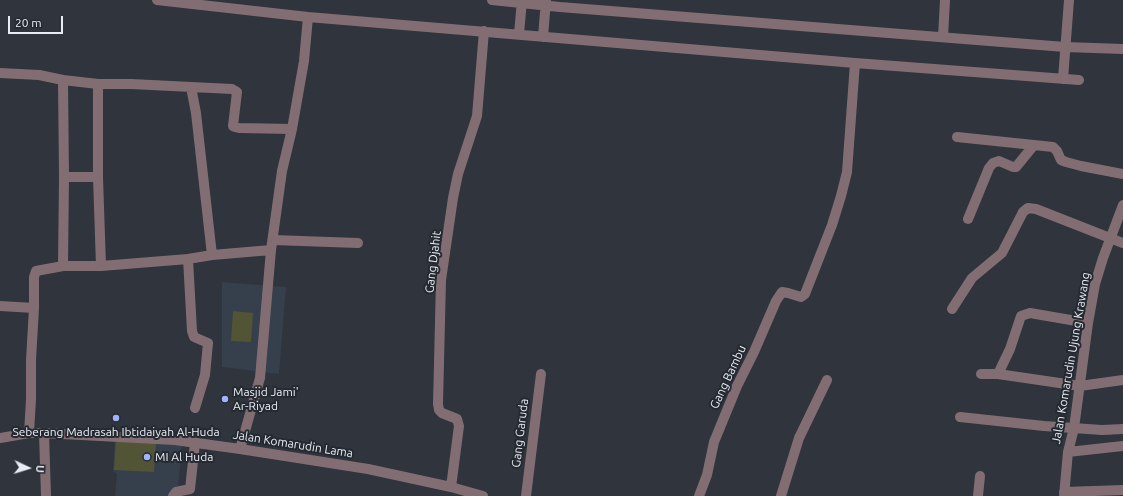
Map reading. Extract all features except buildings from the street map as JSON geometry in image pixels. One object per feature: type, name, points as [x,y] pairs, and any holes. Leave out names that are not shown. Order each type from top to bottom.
[{"type":"street","points":[[157,0],[308,17],[855,63],[1079,80]]},
{"type":"street","points":[[492,0],[546,2],[943,38],[1065,47],[1123,49]]},
{"type":"street","points":[[943,38],[945,0]]},
{"type":"street","points":[[1063,79],[1069,0]]},
{"type":"street","points":[[519,34],[522,1]]},
{"type":"street","points":[[543,37],[546,2]]},
{"type":"street","points":[[240,449],[260,378],[272,245],[282,171],[292,129],[304,61],[308,17]]},
{"type":"street","name":"Gang Djahit","points":[[451,487],[459,426],[457,419],[442,413],[438,404],[441,280],[458,174],[477,116],[484,31]]},
{"type":"street","name":"Gang Bambu","points":[[699,496],[707,475],[714,442],[736,386],[754,352],[776,300],[782,292],[788,292],[798,297],[803,297],[806,294],[832,225],[847,172],[855,63]]},
{"type":"street","points":[[0,73],[39,75],[63,80],[98,84],[232,89],[236,91],[233,126],[236,128],[292,129]]},
{"type":"street","points":[[63,80],[63,266]]},
{"type":"street","points":[[98,84],[100,266]]},
{"type":"street","points":[[191,87],[196,113],[212,255]]},
{"type":"street","points":[[958,137],[1053,147],[1057,151],[1061,160],[1066,162],[1123,174]]},
{"type":"street","points":[[968,219],[989,168],[993,163],[999,161],[1016,167],[1034,145]]},
{"type":"street","points":[[64,177],[98,177]]},
{"type":"street","name":"Jalan Komarudin Ujung Krawang","points":[[1064,494],[1068,452],[1074,428],[1088,323],[1103,258],[1123,205]]},
{"type":"street","points":[[952,309],[972,278],[1002,253],[1023,212],[1028,208],[1036,208],[1123,243]]},
{"type":"street","points":[[29,433],[32,399],[31,360],[34,308],[34,273],[63,266],[100,266],[188,259],[272,245],[358,243]]},
{"type":"street","points":[[188,259],[192,331],[194,337],[208,343],[205,375],[195,408]]},
{"type":"street","points":[[0,306],[34,308]]},
{"type":"street","points":[[998,374],[1010,349],[1021,316],[1030,313],[1088,323]]},
{"type":"street","name":"Gang Garuda","points":[[526,496],[541,374]]},
{"type":"street","points":[[981,374],[998,374],[1080,386],[1123,380]]},
{"type":"street","points":[[781,496],[799,438],[827,380]]},
{"type":"street","points":[[960,417],[1044,426],[1123,429]]},
{"type":"street","name":"Jalan Komarudin Lama","points":[[0,438],[29,433],[44,433],[175,440],[368,469],[451,487],[483,496]]},
{"type":"street","points":[[44,433],[46,496]]},
{"type":"street","points":[[174,496],[176,492],[190,489],[195,443]]},
{"type":"street","points":[[1068,452],[1123,446]]},
{"type":"street","points":[[978,496],[980,476]]},
{"type":"street","points":[[1064,494],[1123,490]]},
{"type":"shaded area","points":[[222,282],[286,287],[279,374],[222,367]]},
{"type":"shaded area","name":"MI Al Huda","points":[[115,436],[182,443],[178,489],[168,496],[115,496],[117,474],[113,471]]},
{"type":"green space","points":[[233,311],[253,313],[251,342],[231,341]]},
{"type":"green space","points":[[116,440],[156,443],[154,472],[114,470]]},
{"type":"place","name":"Masjid Jami' Ar-Riyad","points":[[225,399]]},
{"type":"place","name":"Seberang Madrasah Ibtidaiyah Al-Huda","points":[[116,418]]},
{"type":"place","name":"MI Al Huda","points":[[147,457]]}]
